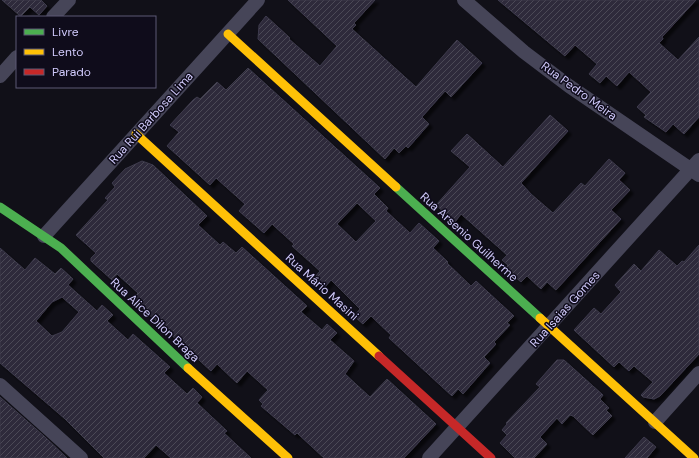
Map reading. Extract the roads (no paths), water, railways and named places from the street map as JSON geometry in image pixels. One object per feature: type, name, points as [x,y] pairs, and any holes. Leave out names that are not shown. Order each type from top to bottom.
[{"type":"street","points":[[54,16],[69,0]]},
{"type":"street","name":"Rua Rui Barbosa Lima","points":[[44,236],[258,0]]},
{"type":"street","name":"Rua Pedro Meira","points":[[464,0],[524,52],[569,86],[696,168]]},
{"type":"street","name":"Rua Arsenio Guilherme","points":[[228,34],[694,458]]},
{"type":"street","points":[[0,76],[16,58]]},
{"type":"street","name":"Rua Mário Masini","points":[[136,134],[491,458]]},
{"type":"street","name":"Rua Isaias Gomes","points":[[429,458],[696,168]]},
{"type":"street","name":"Rua Alice Dilon Braga","points":[[0,207],[61,248],[155,338],[288,458]]},
{"type":"street","points":[[655,422],[699,373]]},
{"type":"street","points":[[0,385],[81,458]]}]
